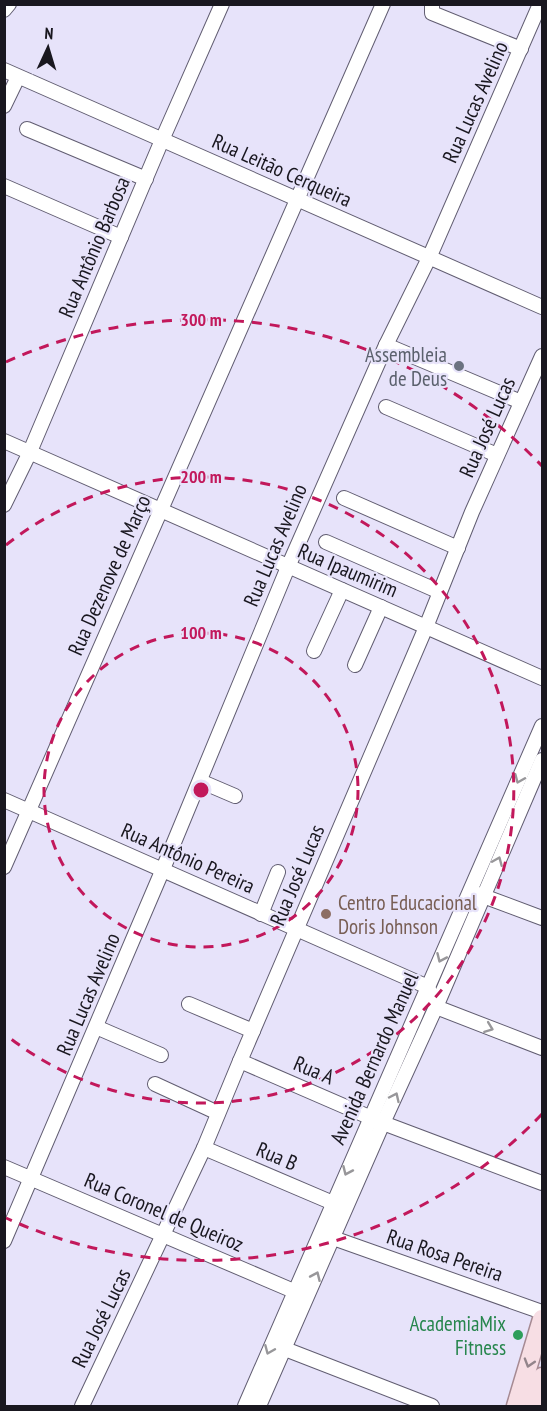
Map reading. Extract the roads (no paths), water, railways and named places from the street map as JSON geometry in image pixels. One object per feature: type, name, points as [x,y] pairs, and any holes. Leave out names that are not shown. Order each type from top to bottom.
[{"type":"main road","points":[[516,1407],[543,1319]]},
{"type":"main road","points":[[534,1407],[543,1377]]},
{"type":"street","points":[[4,10],[9,4]]},
{"type":"street","name":"Rua Antônio Barbosa","points":[[4,505],[29,454],[222,4]]},
{"type":"street","name":"Rua Dezenove de Março","points":[[4,867],[383,4]]},
{"type":"street","points":[[432,4],[430,10],[435,14],[521,49]]},
{"type":"street","name":"Rua Lucas Avelino","points":[[4,1241],[164,869],[288,567],[386,345],[429,258],[540,4]]},
{"type":"street","name":"Rua Leitão Cerqueira","points":[[4,70],[297,201],[543,307]]},
{"type":"street","points":[[4,106],[18,77]]},
{"type":"street","points":[[27,129],[146,179]]},
{"type":"street","points":[[4,186],[121,237]]},
{"type":"street","points":[[386,345],[521,402]]},
{"type":"street","name":"Rua José Lucas","points":[[82,1407],[204,1148],[497,455],[543,356]]},
{"type":"street","points":[[386,407],[497,455]]},
{"type":"street","name":"Rua Ipaumirim","points":[[4,441],[29,454],[543,678]]},
{"type":"street","points":[[344,498],[458,548]]},
{"type":"street","points":[[326,542],[440,592]]},
{"type":"street","points":[[314,651],[342,590]]},
{"type":"street","points":[[355,665],[381,607]]},
{"type":"street","name":"Avenida Bernardo Manuel","points":[[258,1398],[301,1294],[333,1203],[436,1007],[477,894],[539,743],[543,726]]},
{"type":"street","name":"Avenida Bernardo Manuel","points":[[245,1407],[258,1398],[285,1349],[301,1294],[333,1238],[428,987],[539,778],[543,760]]},
{"type":"street","points":[[200,781],[234,796]]},
{"type":"street","name":"Rua Antônio Pereira","points":[[4,800],[428,987]]},
{"type":"street","points":[[261,914],[278,872]]},
{"type":"street","points":[[477,894],[543,918]]},
{"type":"street","points":[[428,987],[436,1007],[543,1048]]},
{"type":"street","points":[[189,1004],[253,1031]]},
{"type":"street","points":[[96,1027],[161,1055]]},
{"type":"street","name":"Rua A","points":[[240,1061],[377,1120],[543,1183]]},
{"type":"street","points":[[155,1084],[218,1113]]},
{"type":"street","name":"Rua B","points":[[204,1148],[333,1203]]},
{"type":"street","name":"Rua Coronel de Queiroz","points":[[4,1167],[301,1294]]},
{"type":"street","name":"Rua Rosa Pereira","points":[[333,1238],[543,1312]]},
{"type":"street","points":[[285,1349],[432,1407]]},
{"type":"place","name":"Assembleia de Deus","points":[[459,366]]},
{"type":"place","name":"Centro Educacional Doris Johnson","points":[[326,914]]},
{"type":"place","name":"AcademiaMix Fitness","points":[[518,1335]]}]
